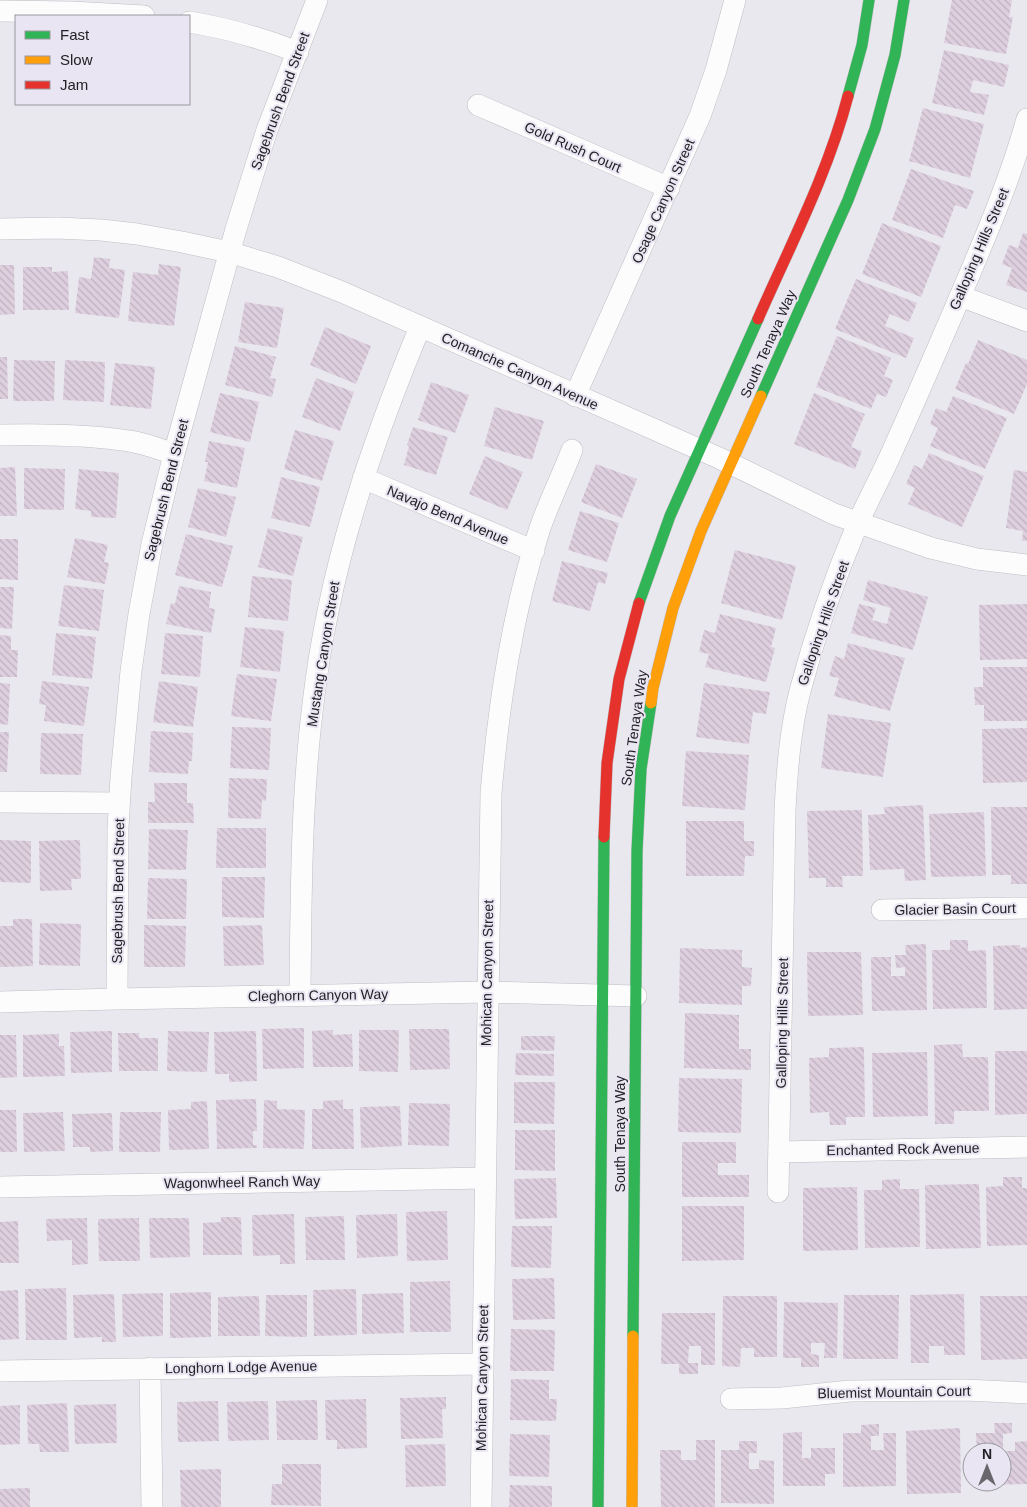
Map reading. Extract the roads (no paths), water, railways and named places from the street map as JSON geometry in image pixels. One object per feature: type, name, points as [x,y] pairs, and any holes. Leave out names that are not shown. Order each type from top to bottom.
[{"type":"street","name":"Sagebrush Bend Street","points":[[117,999],[119,803],[128,700],[139,614],[152,544],[174,454],[229,252],[267,130],[317,0]]},
{"type":"street","name":"Osage Canyon Street","points":[[575,396],[700,116],[716,70],[735,0]]},
{"type":"street","name":"South Tenaya Way","points":[[598,1507],[604,847],[607,763],[620,679],[641,596],[670,516],[817,184],[843,116],[862,45],[869,0]]},
{"type":"street","name":"South Tenaya Way","points":[[632,1507],[637,851],[641,769],[653,688],[673,608],[701,531],[848,200],[875,128],[895,55],[904,0]]},
{"type":"street","points":[[0,11],[101,7],[139,15]]},
{"type":"street","points":[[190,22],[259,37],[298,52]]},
{"type":"street","name":"Gold Rush Court","points":[[478,105],[668,188]]},
{"type":"street","name":"Galloping Hills Street","points":[[778,1192],[784,810],[788,763],[800,692],[814,642],[858,523],[895,445],[1001,200],[1027,119]]},
{"type":"street","name":"Comanche Canyon Avenue","points":[[0,229],[57,228],[101,230],[173,240],[229,252],[278,267],[342,292],[731,464],[834,514],[931,548],[977,560],[1027,565]]},
{"type":"street","points":[[960,296],[1027,322]]},
{"type":"street","name":"Mustang Canyon Street","points":[[300,995],[306,768],[320,656],[333,588],[348,527],[394,388],[420,327]]},
{"type":"street","points":[[0,435],[72,435],[104,438],[130,441],[174,454]]},
{"type":"street","name":"Mohican Canyon Street","points":[[481,1507],[487,992],[491,793],[496,731],[504,678],[525,584],[541,527],[572,450]]},
{"type":"street","name":"Navajo Bend Avenue","points":[[363,478],[534,551]]},
{"type":"street","points":[[0,802],[119,803]]},
{"type":"street","name":"Glacier Basin Court","points":[[882,910],[1027,908]]},
{"type":"street","name":"Cleghorn Canyon Way","points":[[0,1002],[487,992],[636,996]]},
{"type":"street","name":"Enchanted Rock Avenue","points":[[779,1152],[1027,1147]]},
{"type":"street","name":"Wagonwheel Ranch Way","points":[[0,1187],[485,1178]]},
{"type":"street","name":"Longhorn Lodge Avenue","points":[[0,1371],[482,1364]]},
{"type":"street","points":[[150,1368],[152,1507]]},
{"type":"street","name":"Bluemist Mountain Court","points":[[731,1400],[782,1398],[850,1390],[965,1390],[1027,1393]]}]
